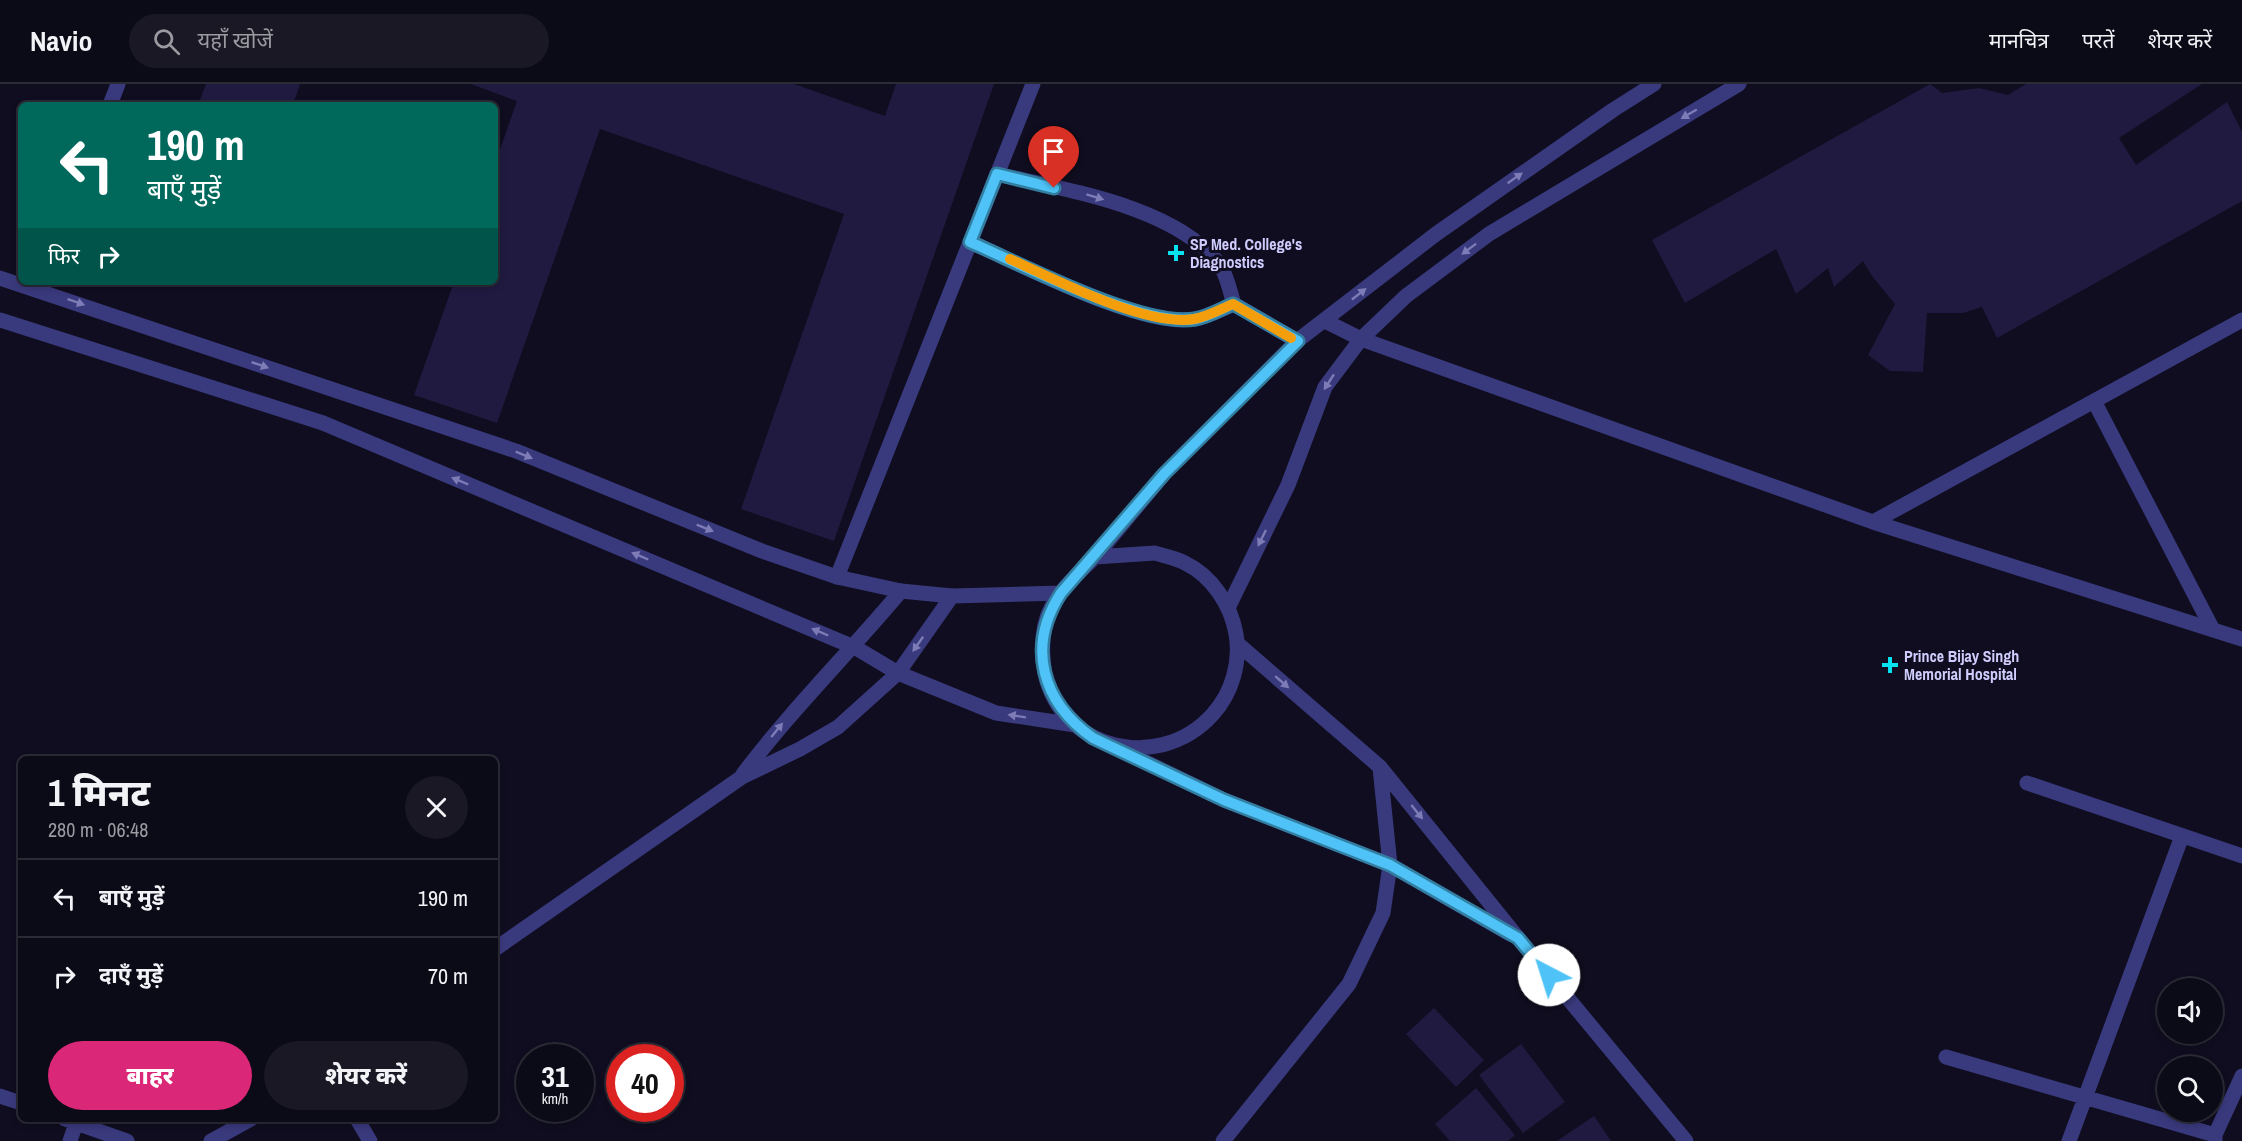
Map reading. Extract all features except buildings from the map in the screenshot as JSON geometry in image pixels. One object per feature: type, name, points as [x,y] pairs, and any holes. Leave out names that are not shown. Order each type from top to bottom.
[{"type":"street","points":[[111,102],[118,84]]},
{"type":"street","points":[[837,577],[1033,84]]},
{"type":"street","points":[[1518,938],[1390,865],[1224,800],[1093,738],[1075,725],[1055,701],[1044,671],[1042,640],[1050,610],[1068,584],[1095,556],[1164,474],[1298,341],[1436,234],[1613,110],[1654,84]]},
{"type":"street","points":[[1228,608],[1288,485],[1325,387],[1361,339],[1406,296],[1489,234],[1739,84]]},
{"type":"street","points":[[997,174],[1086,194],[1173,226],[1199,243],[1221,267],[1233,304],[1298,341]]},
{"type":"street","points":[[970,242],[1084,293],[1156,317],[1195,319],[1233,304]]},
{"type":"street","points":[[0,278],[18,282]]},
{"type":"street","points":[[40,286],[516,451],[762,551],[837,577],[901,591],[952,596],[1061,593]]},
{"type":"street","points":[[0,320],[323,423],[854,647],[898,673],[996,713],[1075,725]]},
{"type":"street","points":[[1874,522],[2242,320]]},
{"type":"street","points":[[1325,321],[1361,339],[1874,522],[2242,639]]},
{"type":"street","points":[[2094,401],[2213,630]]},
{"type":"street","points":[[1095,556],[1155,553],[1185,563],[1210,582],[1228,608],[1238,644],[1235,674],[1223,703],[1202,726],[1175,742],[1144,749],[1113,746]]},
{"type":"street","points":[[741,777],[792,712],[854,647],[901,591]]},
{"type":"street","points":[[498,947],[741,777],[838,727],[898,673],[952,596]]},
{"type":"street","points":[[1238,644],[1380,767],[1686,1141]]},
{"type":"street","points":[[1223,1141],[1348,984],[1383,913],[1390,865],[1380,767]]},
{"type":"street","points":[[2027,783],[2242,856]]},
{"type":"street","points":[[2068,1141],[2182,836]]},
{"type":"street","points":[[1946,1057],[2215,1138],[2242,1076]]},
{"type":"street","points":[[0,1096],[18,1102]]},
{"type":"street","points":[[70,1141],[71,1122]]},
{"type":"street","points":[[74,1122],[127,1141]]},
{"type":"street","points":[[211,1141],[246,1122]]},
{"type":"street","points":[[359,1122],[370,1141]]},
{"type":"slow traffic","points":[[1010,259],[1084,293],[1156,317],[1195,319],[1233,304],[1291,338]]},
{"type":"place","name":"SP Med. College's Diagnostics","points":[[1176,253]]},
{"type":"place","name":"Prince Bijay Singh Memorial Hospital","points":[[1890,665]]},
{"type":"route","points":[[1054,188],[997,174],[970,242],[1084,293],[1156,317],[1195,319],[1233,304],[1298,341],[1164,474],[1061,593],[1050,610],[1042,640],[1044,671],[1055,701],[1075,725],[1093,738],[1224,800],[1390,865],[1518,938],[1549,975]]}]
